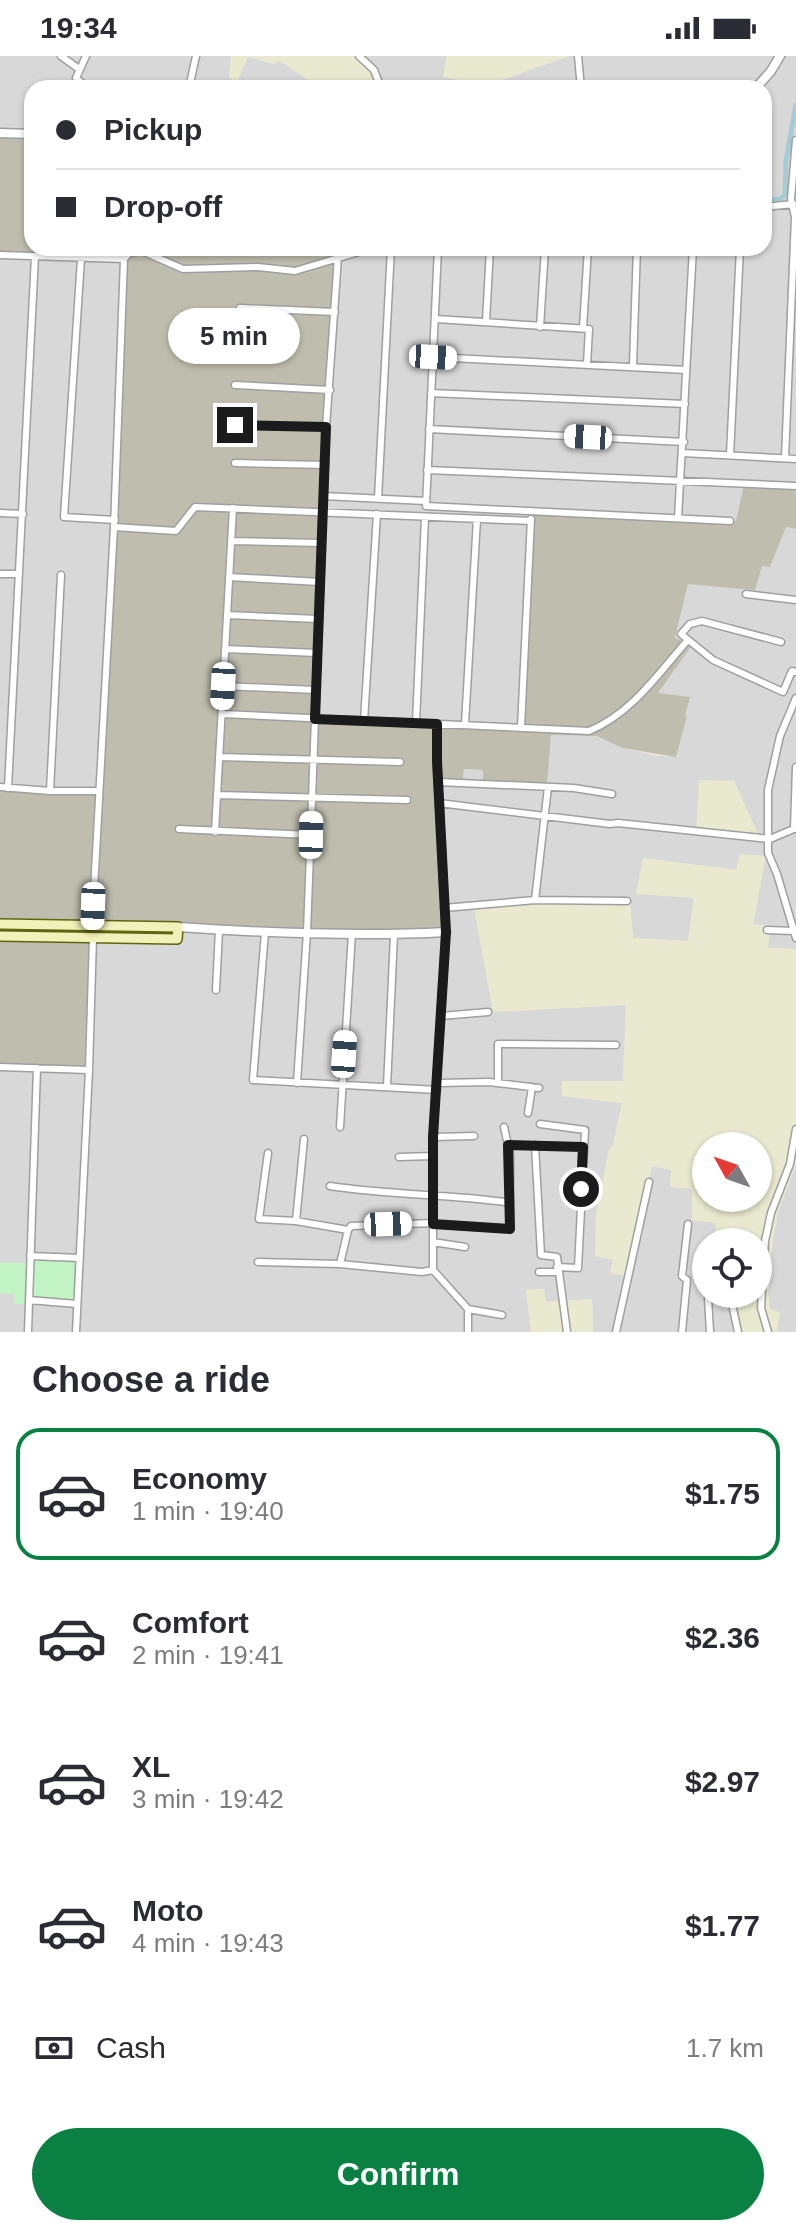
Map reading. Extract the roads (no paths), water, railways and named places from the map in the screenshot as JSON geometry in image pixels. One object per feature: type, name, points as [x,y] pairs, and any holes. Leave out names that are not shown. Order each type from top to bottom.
[{"type":"main road","points":[[0,924],[178,927],[177,939],[0,936]]},
{"type":"street","points":[[61,56],[79,69]]},
{"type":"street","points":[[78,80],[76,78],[86,56]]},
{"type":"street","points":[[191,80],[196,56]]},
{"type":"street","points":[[359,56],[374,70],[378,80]]},
{"type":"street","points":[[578,56],[580,80]]},
{"type":"street","points":[[763,80],[780,56]]},
{"type":"street","points":[[0,133],[24,134]]},
{"type":"street","points":[[785,458],[793,320],[795,217],[791,199],[796,140]]},
{"type":"street","points":[[772,206],[793,204]]},
{"type":"street","points":[[0,255],[24,256]]},
{"type":"street","points":[[98,791],[4,788],[23,514],[35,256],[124,259]]},
{"type":"street","points":[[76,1332],[98,791],[126,256]]},
{"type":"street","points":[[155,256],[183,269],[258,267],[295,271],[342,256]]},
{"type":"street","points":[[378,499],[391,256]]},
{"type":"street","points":[[438,256],[427,470],[428,507],[730,521]]},
{"type":"street","points":[[486,322],[490,256]]},
{"type":"street","points":[[540,327],[544,256]]},
{"type":"street","points":[[583,328],[588,256]]},
{"type":"street","points":[[633,365],[637,256]]},
{"type":"street","points":[[678,518],[693,256]]},
{"type":"street","points":[[730,455],[740,256]]},
{"type":"street","points":[[297,1083],[307,932],[326,427],[338,257]]},
{"type":"street","points":[[81,259],[64,517],[176,531],[195,507],[531,521]]},
{"type":"street","points":[[240,308],[335,312]]},
{"type":"street","points":[[436,319],[589,329],[587,364]]},
{"type":"street","points":[[433,357],[686,370]]},
{"type":"street","points":[[235,385],[330,390]]},
{"type":"street","points":[[431,393],[685,404]]},
{"type":"street","points":[[235,425],[326,427]]},
{"type":"street","points":[[429,429],[684,442]]},
{"type":"street","points":[[683,453],[796,459]]},
{"type":"street","points":[[235,463],[325,465]]},
{"type":"street","points":[[427,470],[796,486]]},
{"type":"street","points":[[323,496],[426,501]]},
{"type":"street","points":[[215,832],[233,508]]},
{"type":"street","points":[[521,727],[532,511]]},
{"type":"street","points":[[0,513],[23,514]]},
{"type":"street","points":[[364,721],[377,514]]},
{"type":"street","points":[[416,723],[425,517]]},
{"type":"street","points":[[465,724],[477,519]]},
{"type":"street","points":[[232,541],[321,543]]},
{"type":"street","points":[[0,574],[19,574]]},
{"type":"street","points":[[50,791],[61,575]]},
{"type":"street","points":[[229,577],[320,582]]},
{"type":"street","points":[[746,594],[796,600]]},
{"type":"street","points":[[227,615],[318,619]]},
{"type":"street","points":[[781,642],[702,621],[683,629],[681,634],[723,666],[743,672],[759,683],[783,692],[792,671],[796,672]]},
{"type":"street","points":[[222,714],[589,731],[611,722],[687,641]]},
{"type":"street","points":[[225,649],[317,653]]},
{"type":"street","points":[[223,686],[316,690]]},
{"type":"street","points":[[767,930],[795,935],[768,853],[768,790],[773,760],[796,698]]},
{"type":"street","points":[[437,724],[446,932],[433,1137],[433,1270],[468,1309],[502,1315]]},
{"type":"street","points":[[219,757],[400,762]]},
{"type":"street","points":[[439,803],[770,839],[795,829],[796,767]]},
{"type":"street","points":[[438,782],[548,787],[612,794]]},
{"type":"street","points":[[535,900],[548,787]]},
{"type":"street","points":[[217,795],[407,800]]},
{"type":"street","points":[[179,829],[311,835]]},
{"type":"street","points":[[444,908],[535,900],[627,901]]},
{"type":"street","points":[[178,927],[394,935],[446,932]]},
{"type":"street","points":[[216,990],[219,930]]},
{"type":"street","points":[[265,932],[253,1080],[387,1087],[498,1083],[535,1088],[528,1113]]},
{"type":"street","points":[[340,1127],[352,933]]},
{"type":"street","points":[[387,1087],[394,935]]},
{"type":"street","points":[[441,1016],[488,1012]]},
{"type":"street","points":[[498,1083],[498,1044],[616,1045]]},
{"type":"street","points":[[0,1067],[89,1070]]},
{"type":"street","points":[[28,1332],[37,1068]]},
{"type":"street","points":[[539,1272],[578,1268],[584,1129],[540,1124]]},
{"type":"street","points":[[340,1264],[351,1226],[433,1224],[510,1229],[508,1145],[504,1127]]},
{"type":"street","points":[[768,1332],[761,1308],[765,1241],[771,1213],[790,1164],[796,1129]]},
{"type":"street","points":[[433,1137],[474,1136]]},
{"type":"street","points":[[296,1221],[304,1139]]},
{"type":"street","points":[[508,1145],[583,1147]]},
{"type":"street","points":[[535,1145],[541,1255],[557,1257],[567,1332]]},
{"type":"street","points":[[268,1153],[259,1219],[296,1221],[348,1230]]},
{"type":"street","points":[[399,1157],[433,1156]]},
{"type":"street","points":[[616,1332],[649,1182]]},
{"type":"street","points":[[330,1186],[505,1202]]},
{"type":"street","points":[[682,1332],[687,1280],[682,1276],[688,1224]]},
{"type":"street","points":[[433,1242],[465,1247]]},
{"type":"street","points":[[30,1256],[80,1258]]},
{"type":"street","points":[[258,1262],[340,1264],[422,1272],[433,1270]]},
{"type":"street","points":[[29,1300],[77,1304]]},
{"type":"street","points":[[709,1308],[710,1332]]},
{"type":"street","points":[[733,1308],[738,1332]]},
{"type":"street","points":[[468,1309],[468,1332]]},
{"type":"waterway","points":[[772,200],[785,195],[786,161],[796,105]]},
{"type":"waterway","points":[[13,137],[24,138]]}]
